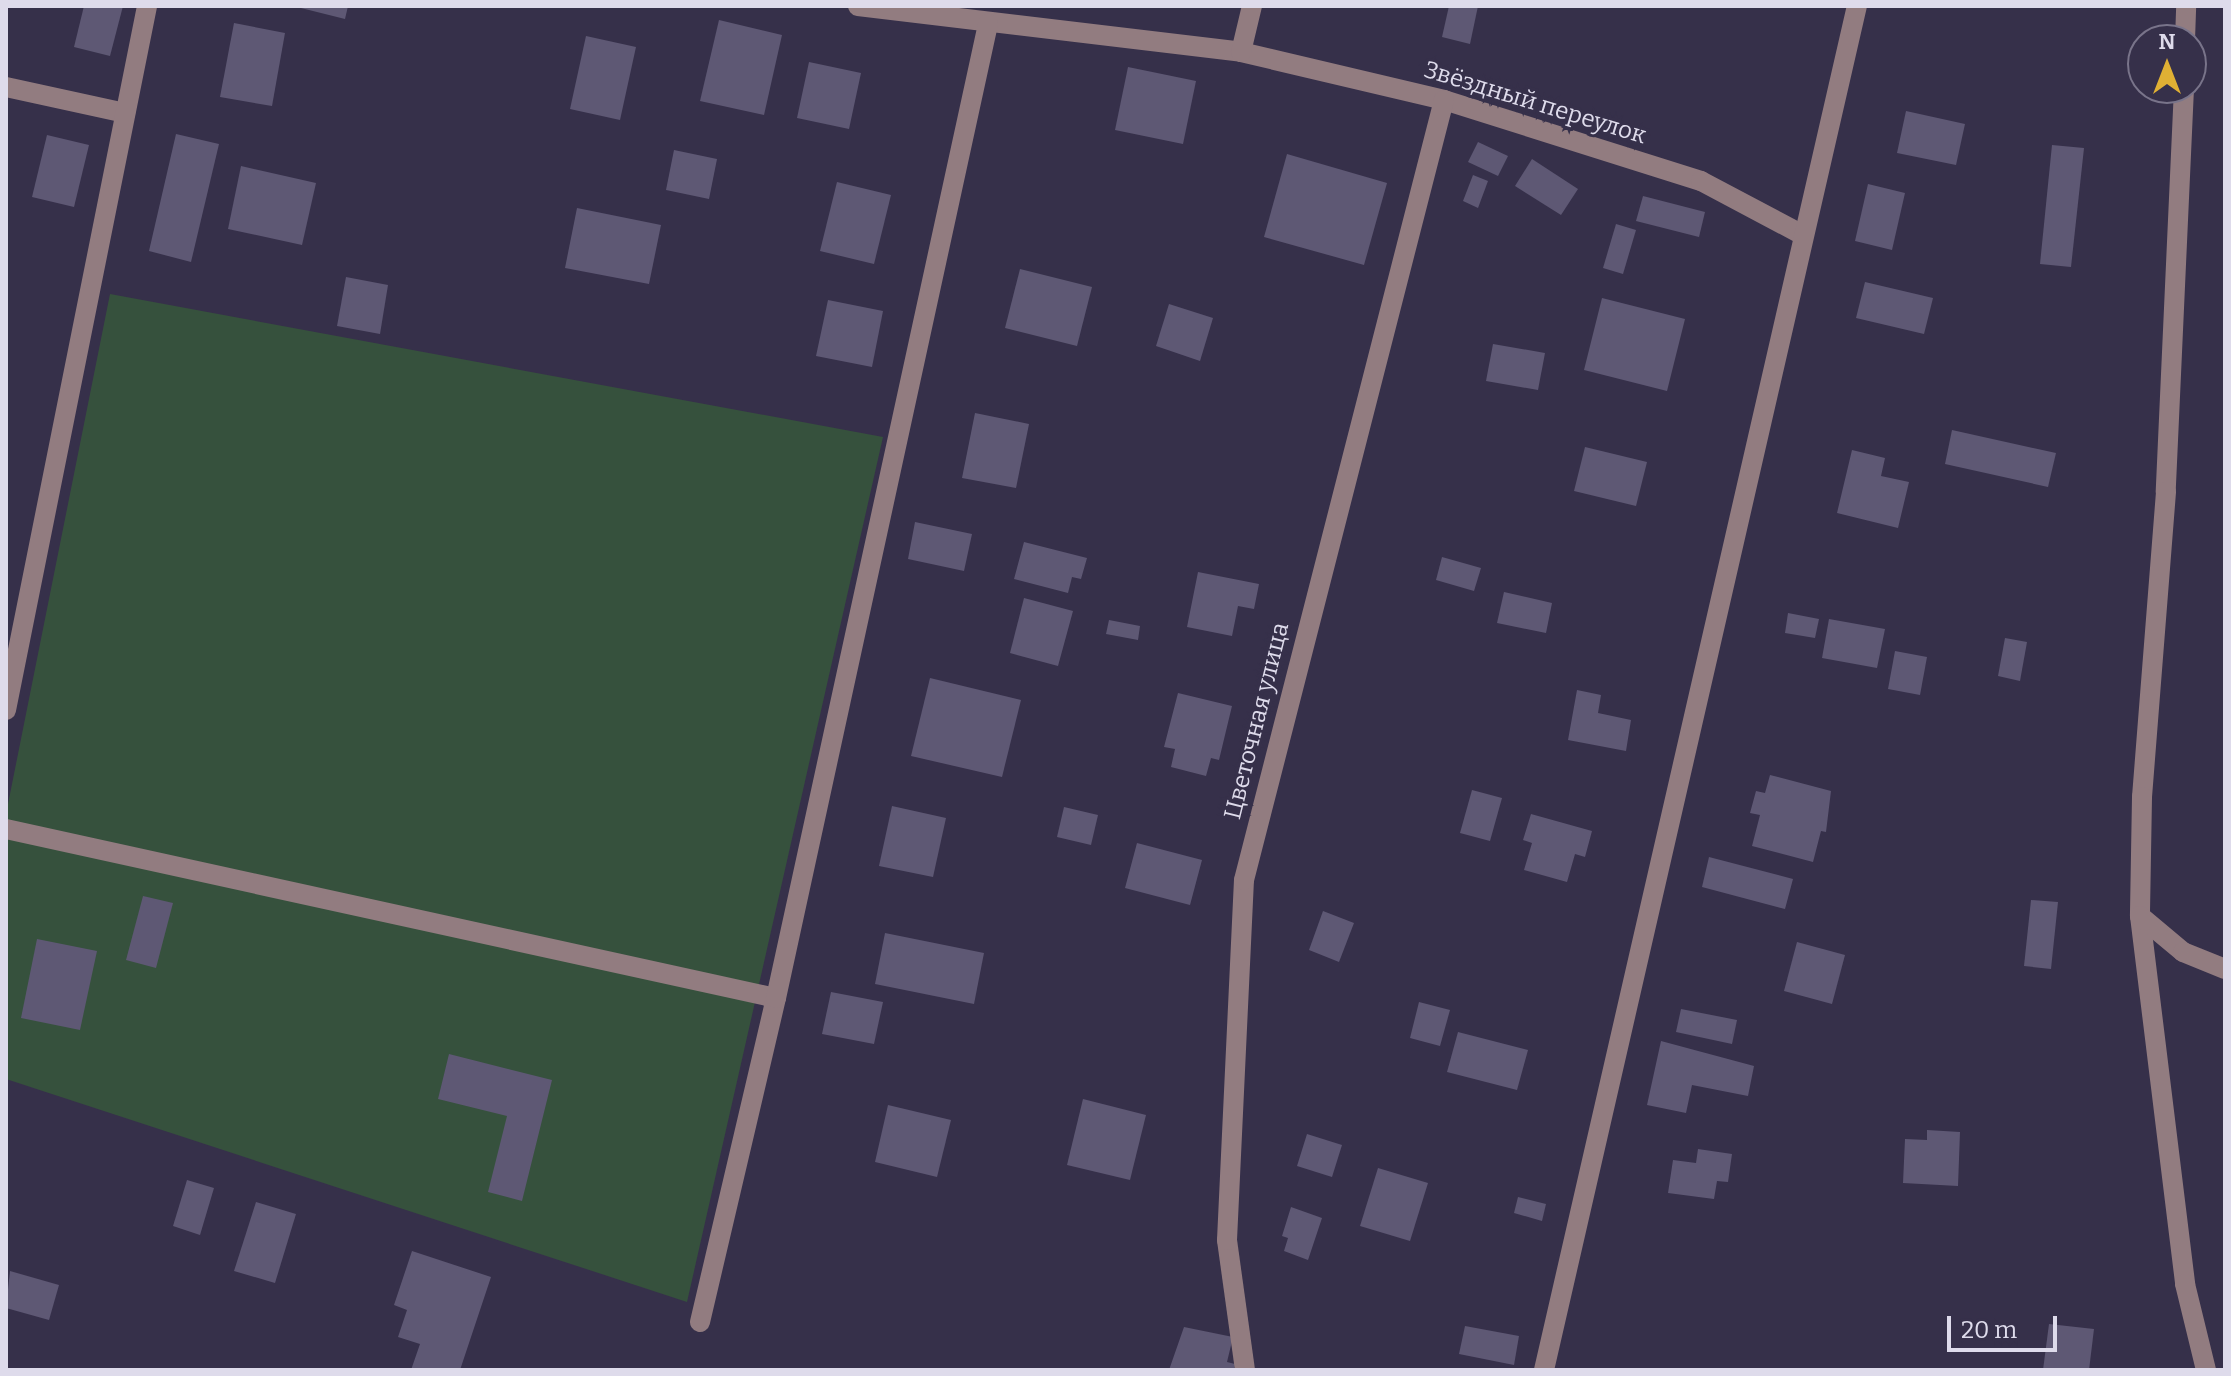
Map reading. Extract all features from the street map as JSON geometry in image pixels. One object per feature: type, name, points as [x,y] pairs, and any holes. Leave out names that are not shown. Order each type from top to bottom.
[{"type":"street","points":[[6,710],[9,678],[147,6]]},
{"type":"street","name":"Звёздный переулок","points":[[858,6],[1241,52],[1444,100],[1701,181],[1803,235]]},
{"type":"street","points":[[1241,52],[1252,6]]},
{"type":"street","points":[[1544,1370],[1857,6]]},
{"type":"street","points":[[700,1322],[776,998],[988,24]]},
{"type":"street","points":[[6,87],[125,113]]},
{"type":"street","name":"Цветочная улица","points":[[1245,1370],[1227,1240],[1244,880],[1444,100]]},
{"type":"street","points":[[2183,104],[2166,492],[2142,797],[2140,916],[2185,1284],[2206,1370]]},
{"type":"street","points":[[6,829],[776,998]]},
{"type":"street","points":[[2140,916],[2183,952],[2225,969]]},
{"type":"green space","points":[[110,294],[883,437],[687,1302],[6,1079],[6,814]]},
{"type":"building","points":[[84,6],[123,6],[110,56],[74,47]]},
{"type":"building","points":[[293,6],[348,6],[345,19]]},
{"type":"building","points":[[1449,6],[1478,6],[1470,44],[1442,37]]},
{"type":"building","points":[[719,20],[782,35],[764,115],[700,101]]},
{"type":"building","points":[[234,23],[285,33],[272,106],[220,97]]},
{"type":"building","points":[[586,36],[636,47],[620,120],[570,109]]},
{"type":"building","points":[[809,62],[861,73],[849,129],[797,118]]},
{"type":"building","points":[[1128,67],[1196,81],[1183,144],[1115,130]]},
{"type":"building","points":[[1906,111],[1965,124],[1956,165],[1897,153]]},
{"type":"building","points":[[176,134],[219,144],[191,262],[149,251]]},
{"type":"building","points":[[47,135],[89,145],[74,207],[32,197]]},
{"type":"building","points":[[1478,142],[1508,156],[1498,176],[1468,162]]},
{"type":"building","points":[[2052,145],[2084,148],[2071,267],[2040,264]]},
{"type":"building","points":[[674,150],[717,159],[709,199],[666,190]]},
{"type":"building","points":[[1287,154],[1387,183],[1364,265],[1264,237]]},
{"type":"building","points":[[1532,159],[1578,189],[1561,215],[1515,186]]},
{"type":"building","points":[[241,166],[316,183],[302,245],[228,229]]},
{"type":"building","points":[[1473,175],[1488,181],[1478,208],[1463,201]]},
{"type":"building","points":[[837,182],[891,195],[874,264],[820,251]]},
{"type":"building","points":[[1868,184],[1905,193],[1892,250],[1855,241]]},
{"type":"building","points":[[1643,196],[1705,212],[1699,237],[1636,221]]},
{"type":"building","points":[[577,208],[661,225],[649,284],[565,268]]},
{"type":"building","points":[[1616,224],[1636,230],[1623,274],[1603,268]]},
{"type":"building","points":[[1020,269],[1092,287],[1077,346],[1005,328]]},
{"type":"building","points":[[346,277],[388,285],[380,334],[337,326]]},
{"type":"building","points":[[1865,282],[1933,298],[1924,334],[1856,318]]},
{"type":"building","points":[[1602,298],[1685,319],[1667,391],[1584,370]]},
{"type":"building","points":[[828,300],[883,311],[872,367],[816,356]]},
{"type":"building","points":[[1169,304],[1213,318],[1200,361],[1156,346]]},
{"type":"building","points":[[1493,344],[1545,353],[1538,390],[1486,381]]},
{"type":"building","points":[[975,413],[1029,424],[1016,488],[962,478]]},
{"type":"building","points":[[1952,430],[2056,453],[2048,487],[1945,464]]},
{"type":"building","points":[[1585,447],[1647,462],[1636,506],[1574,491]]},
{"type":"building","points":[[1852,450],[1885,458],[1881,476],[1909,482],[1898,528],[1837,513]]},
{"type":"building","points":[[915,522],[972,534],[964,571],[908,559]]},
{"type":"building","points":[[1024,542],[1087,558],[1081,579],[1072,577],[1068,593],[1014,579]]},
{"type":"building","points":[[1442,557],[1481,568],[1474,591],[1436,580]]},
{"type":"building","points":[[1198,572],[1259,584],[1254,609],[1238,606],[1232,636],[1187,627]]},
{"type":"building","points":[[1504,592],[1552,603],[1546,633],[1497,623]]},
{"type":"building","points":[[1024,598],[1073,611],[1058,666],[1010,653]]},
{"type":"building","points":[[1788,613],[1819,619],[1815,638],[1785,633]]},
{"type":"building","points":[[1829,619],[1885,629],[1877,668],[1822,658]]},
{"type":"building","points":[[1109,620],[1140,626],[1138,640],[1106,634]]},
{"type":"building","points":[[2005,638],[2027,642],[2020,681],[1998,676]]},
{"type":"building","points":[[1895,651],[1927,657],[1920,695],[1888,689]]},
{"type":"building","points":[[930,678],[1021,700],[1002,777],[911,756]]},
{"type":"building","points":[[1577,690],[1601,695],[1598,713],[1631,720],[1626,751],[1568,740]]},
{"type":"building","points":[[1178,693],[1232,706],[1219,760],[1211,758],[1206,776],[1171,767],[1175,749],[1164,747]]},
{"type":"building","points":[[1770,775],[1831,791],[1826,832],[1821,831],[1813,862],[1752,846],[1760,815],[1750,813],[1756,791],[1765,793]]},
{"type":"building","points":[[1472,790],[1502,798],[1490,841],[1460,833]]},
{"type":"building","points":[[892,806],[946,818],[933,877],[879,866]]},
{"type":"building","points":[[1064,807],[1098,815],[1091,845],[1057,837]]},
{"type":"building","points":[[1531,814],[1592,831],[1585,857],[1575,854],[1567,882],[1524,870],[1532,843],[1523,840]]},
{"type":"building","points":[[1137,843],[1202,860],[1190,905],[1125,888]]},
{"type":"building","points":[[1709,857],[1793,879],[1785,909],[1702,887]]},
{"type":"building","points":[[143,896],[173,903],[156,968],[126,960]]},
{"type":"building","points":[[2031,900],[2058,902],[2051,969],[2024,966]]},
{"type":"building","points":[[1323,911],[1354,923],[1339,962],[1309,950]]},
{"type":"building","points":[[885,933],[984,953],[974,1004],[875,984]]},
{"type":"building","points":[[37,939],[97,951],[80,1030],[21,1018]]},
{"type":"building","points":[[1797,942],[1845,955],[1832,1004],[1784,991]]},
{"type":"building","points":[[831,992],[883,1002],[874,1044],[822,1034]]},
{"type":"building","points":[[1419,1002],[1450,1010],[1440,1046],[1410,1038]]},
{"type":"building","points":[[1681,1009],[1737,1020],[1732,1044],[1676,1032]]},
{"type":"building","points":[[1458,1032],[1528,1050],[1517,1090],[1447,1072]]},
{"type":"building","points":[[1661,1041],[1754,1066],[1748,1096],[1692,1085],[1686,1113],[1647,1105]]},
{"type":"building","points":[[449,1054],[552,1080],[522,1201],[488,1192],[507,1116],[438,1099]]},
{"type":"building","points":[[1083,1099],[1146,1115],[1130,1180],[1067,1165]]},
{"type":"building","points":[[888,1105],[951,1120],[937,1177],[875,1162]]},
{"type":"building","points":[[1927,1130],[1960,1132],[1958,1186],[1903,1183],[1905,1139],[1927,1140]]},
{"type":"building","points":[[1307,1134],[1342,1145],[1332,1177],[1297,1166]]},
{"type":"building","points":[[1698,1149],[1732,1154],[1728,1182],[1717,1181],[1714,1199],[1668,1193],[1673,1160],[1696,1163]]},
{"type":"building","points":[[1378,1168],[1428,1183],[1410,1241],[1360,1226]]},
{"type":"building","points":[[187,1180],[214,1188],[200,1235],[173,1226]]},
{"type":"building","points":[[1518,1197],[1546,1204],[1542,1221],[1514,1213]]},
{"type":"building","points":[[256,1202],[296,1214],[275,1283],[234,1271]]},
{"type":"building","points":[[1291,1207],[1322,1218],[1308,1260],[1284,1251],[1288,1238],[1282,1236]]},
{"type":"building","points":[[412,1251],[491,1277],[460,1370],[411,1370],[420,1344],[398,1337],[407,1310],[394,1305]]},
{"type":"building","points":[[10,1271],[59,1285],[49,1320],[6,1308]]},
{"type":"building","points":[[2049,1324],[2094,1329],[2089,1370],[2043,1370]]},
{"type":"building","points":[[1465,1326],[1519,1336],[1514,1365],[1459,1354]]},
{"type":"building","points":[[1184,1327],[1233,1337],[1227,1362],[1235,1364],[1234,1370],[1169,1370]]}]
